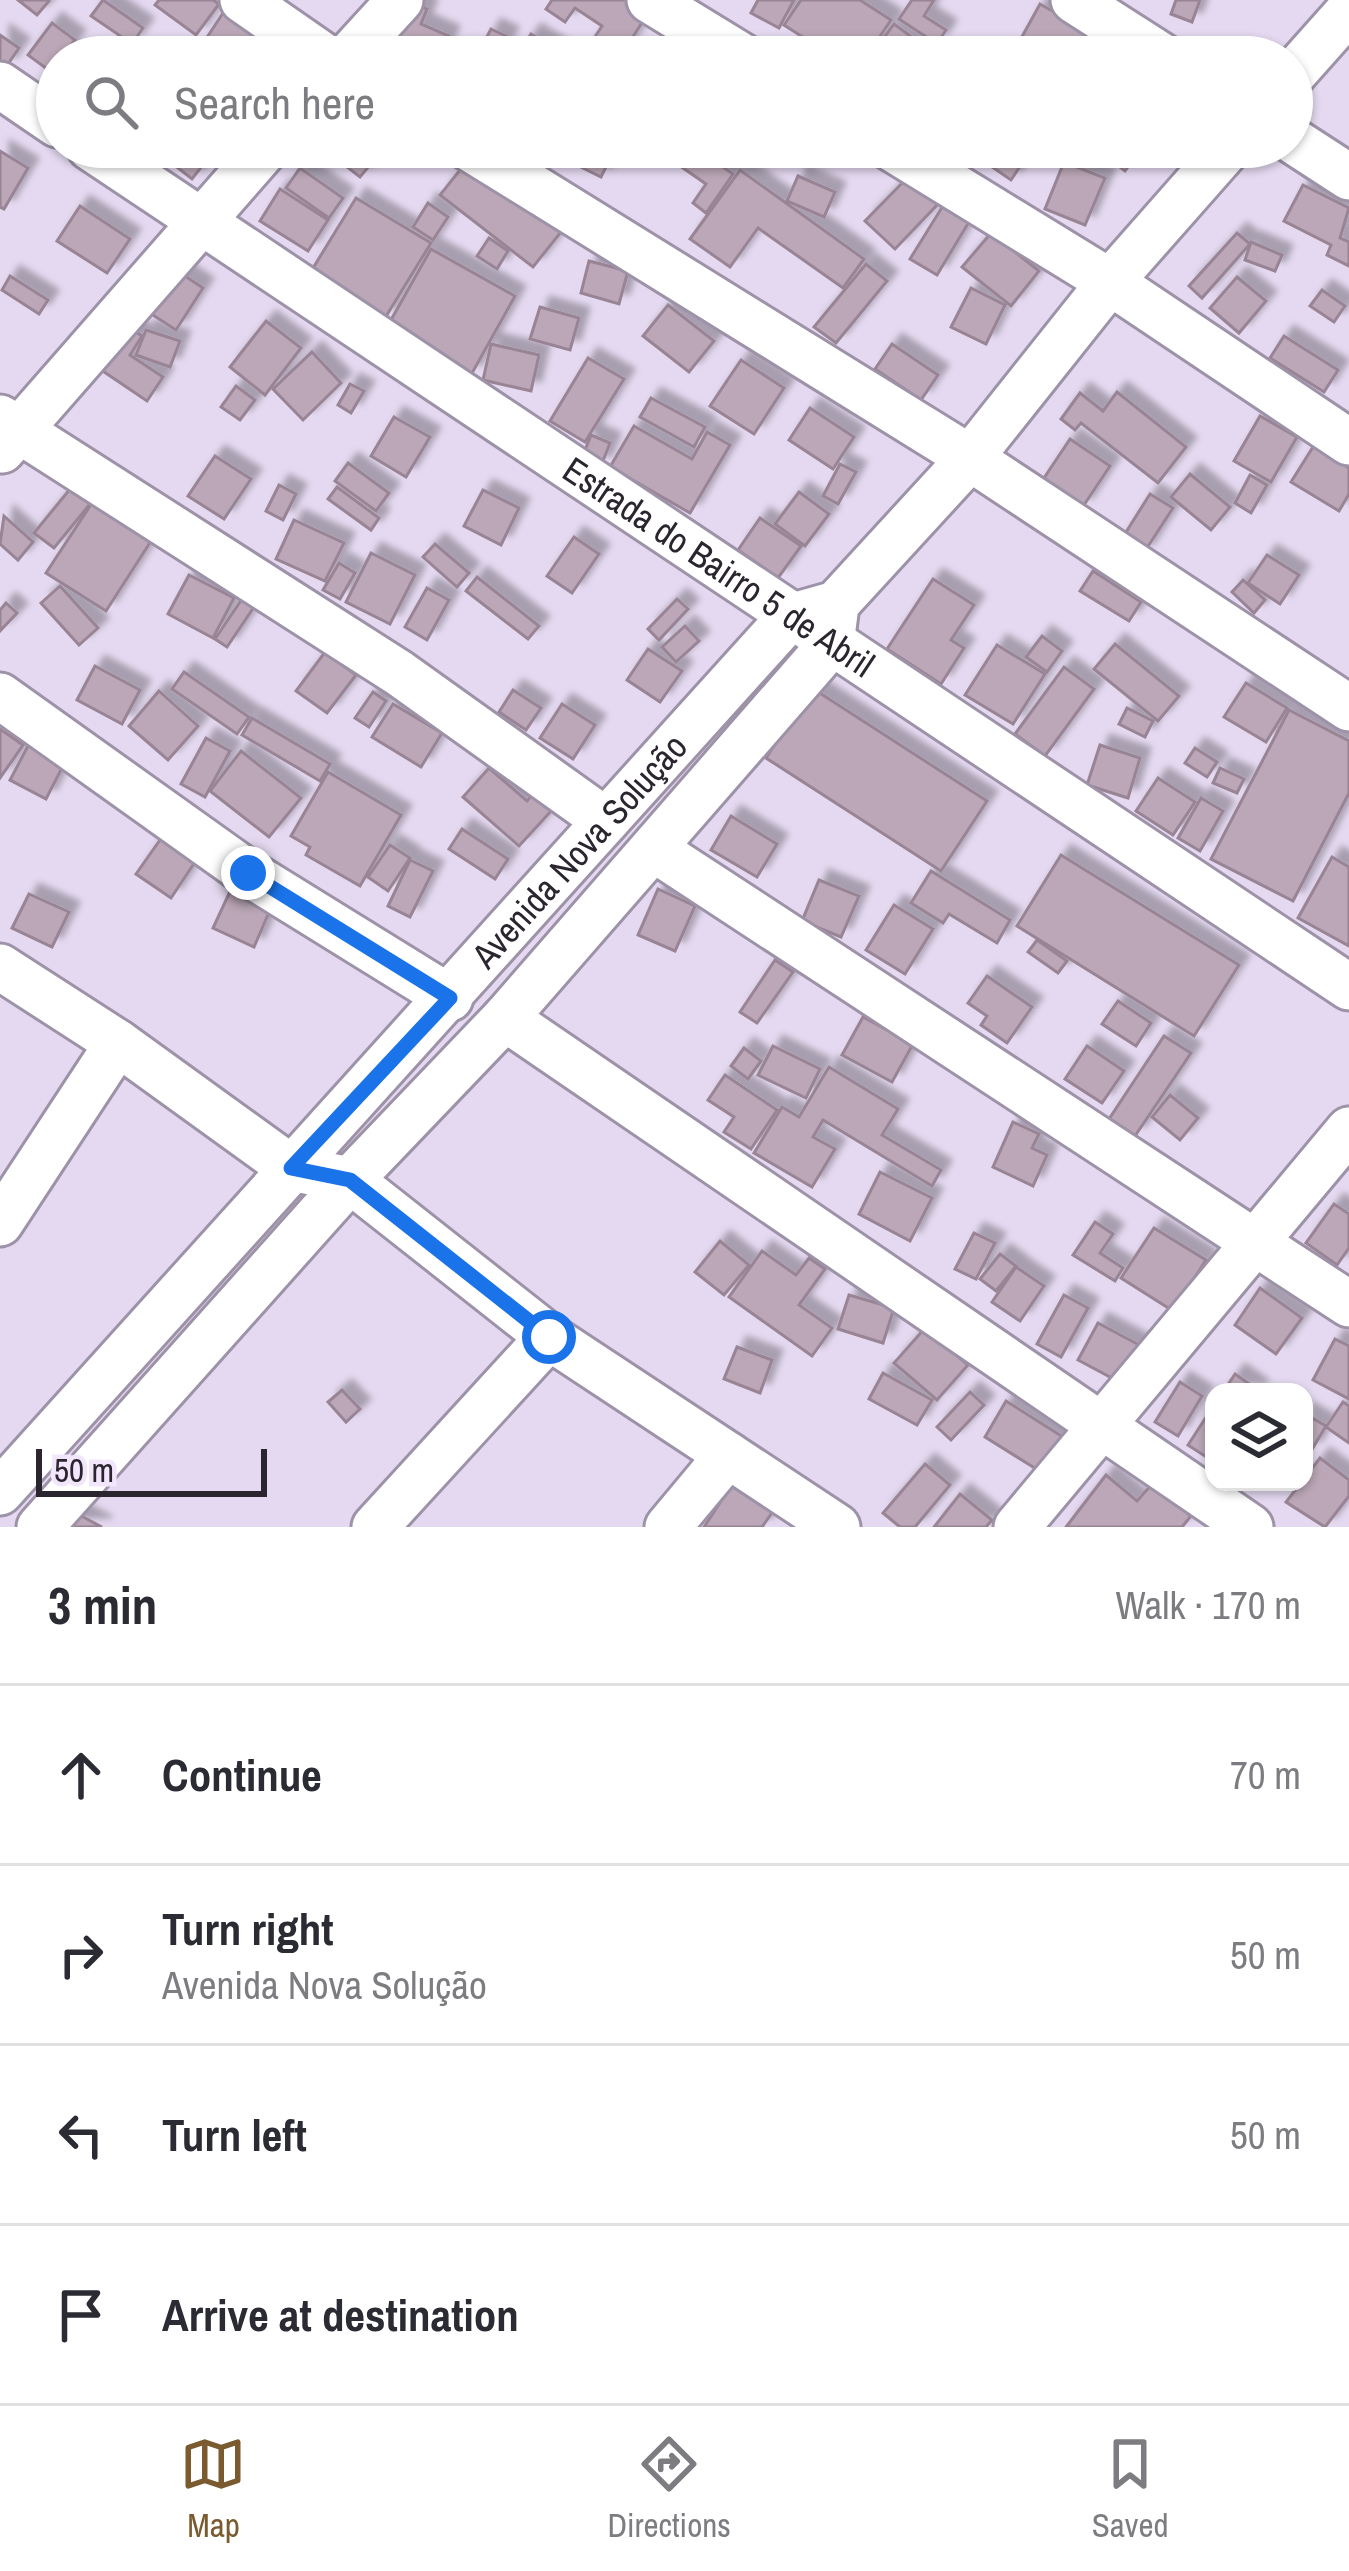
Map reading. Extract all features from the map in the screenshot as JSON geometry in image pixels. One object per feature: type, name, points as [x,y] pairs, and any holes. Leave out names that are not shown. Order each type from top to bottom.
[{"type":"street","points":[[243,0],[295,36]]},
{"type":"street","points":[[367,36],[400,0]]},
{"type":"street","points":[[650,0],[709,36]]},
{"type":"street","points":[[1074,0],[1130,36]]},
{"type":"street","points":[[1313,51],[1349,11]]},
{"type":"street","points":[[0,85],[36,110]]},
{"type":"street","points":[[1313,154],[1349,177]]},
{"type":"street","name":"Estrada do Bairro 5 de Abril","points":[[121,168],[790,617],[834,624],[1349,987]]},
{"type":"street","points":[[248,168],[6,434],[399,673],[606,820]]},
{"type":"street","points":[[502,168],[970,458],[1349,708]]},
{"type":"street","points":[[924,168],[1110,282],[1349,442]]},
{"type":"street","name":"Avenida Nova Solução","points":[[40,1527],[654,849],[1110,282],[1210,168]]},
{"type":"street","name":"Avenida Nova Solução","points":[[0,1492],[790,617]]},
{"type":"street","points":[[0,696],[248,873],[450,998]]},
{"type":"street","points":[[654,849],[1349,1304]]},
{"type":"street","points":[[0,967],[118,1043],[291,1168],[350,1180],[549,1337],[837,1527]]},
{"type":"street","points":[[505,1018],[1250,1527]]},
{"type":"street","points":[[0,1223],[118,1043]]},
{"type":"street","points":[[1017,1527],[1349,1130]]},
{"type":"street","points":[[375,1527],[549,1337]]},
{"type":"street","points":[[668,1527],[728,1455]]},
{"type":"building","points":[[18,0],[48,0],[49,1],[37,15]]},
{"type":"building","points":[[103,0],[143,28],[138,36],[120,36],[91,16]]},
{"type":"building","points":[[159,0],[219,4],[196,35],[155,5]]},
{"type":"building","points":[[407,0],[427,9],[421,24],[449,36],[391,36]]},
{"type":"building","points":[[552,0],[641,0],[652,7],[633,36],[596,36],[602,26],[575,8],[565,22],[546,9]]},
{"type":"building","points":[[758,0],[794,0],[779,28],[751,13]]},
{"type":"building","points":[[801,0],[860,0],[891,20],[880,36],[801,36],[784,25]]},
{"type":"building","points":[[912,0],[934,0],[924,16],[946,30],[942,36],[925,36],[899,19]]},
{"type":"building","points":[[1176,0],[1200,0],[1192,22],[1171,14]]},
{"type":"building","points":[[1040,4],[1091,33],[1089,36],[1022,36]]},
{"type":"building","points":[[225,10],[262,34],[261,36],[208,36]]},
{"type":"building","points":[[52,23],[70,36],[42,36]]},
{"type":"building","points":[[894,24],[910,36],[885,36]]},
{"type":"building","points":[[0,35],[19,48],[6,67],[0,62]]},
{"type":"building","points":[[0,151],[28,168],[4,209],[0,207]]},
{"type":"building","points":[[178,168],[201,168],[192,179]]},
{"type":"building","points":[[300,168],[343,198],[329,218],[286,188]]},
{"type":"building","points":[[462,168],[478,168],[561,232],[533,267],[440,195]]},
{"type":"building","points":[[583,168],[606,168],[601,177]]},
{"type":"building","points":[[683,168],[724,168],[733,174],[706,213],[693,203],[706,184]]},
{"type":"building","points":[[994,168],[1019,168],[1011,180]]},
{"type":"building","points":[[1062,168],[1079,168],[1105,178],[1085,225],[1045,209]]},
{"type":"building","points":[[740,170],[864,259],[843,288],[758,228],[730,267],[690,239]]},
{"type":"building","points":[[798,176],[835,192],[824,217],[787,201]]},
{"type":"building","points":[[909,176],[938,204],[895,249],[865,221]]},
{"type":"building","points":[[1303,185],[1349,208],[1340,238],[1349,242],[1349,266],[1327,255],[1331,245],[1284,221]]},
{"type":"building","points":[[280,189],[328,220],[308,251],[260,221]]},
{"type":"building","points":[[356,198],[431,243],[385,318],[310,273]]},
{"type":"building","points":[[946,201],[972,217],[937,275],[910,259]]},
{"type":"building","points":[[428,203],[448,217],[433,240],[413,227]]},
{"type":"building","points":[[80,206],[130,239],[107,273],[57,241]]},
{"type":"building","points":[[991,233],[1039,271],[1011,306],[962,267]]},
{"type":"building","points":[[1237,233],[1250,244],[1202,298],[1189,286]]},
{"type":"building","points":[[489,238],[508,251],[497,269],[477,256]]},
{"type":"building","points":[[1251,242],[1282,255],[1275,271],[1245,260]]},
{"type":"building","points":[[431,249],[515,296],[471,375],[387,327]]},
{"type":"building","points":[[589,261],[628,271],[619,304],[581,293]]},
{"type":"building","points":[[164,262],[203,288],[176,330],[136,304]]},
{"type":"building","points":[[866,264],[887,281],[836,343],[814,327]]},
{"type":"building","points":[[10,276],[48,300],[39,314],[2,290]]},
{"type":"building","points":[[1237,277],[1266,301],[1239,333],[1210,308]]},
{"type":"building","points":[[971,288],[1005,305],[986,344],[951,327]]},
{"type":"building","points":[[1322,290],[1345,306],[1334,322],[1310,306]]},
{"type":"building","points":[[668,305],[714,341],[689,372],[643,336]]},
{"type":"building","points":[[540,307],[579,318],[570,350],[530,339]]},
{"type":"building","points":[[117,319],[142,336],[130,355],[163,377],[147,401],[88,361]]},
{"type":"building","points":[[266,321],[301,348],[265,395],[230,367]]},
{"type":"building","points":[[146,330],[180,341],[170,367],[136,355]]},
{"type":"building","points":[[1284,336],[1338,370],[1324,392],[1270,358]]},
{"type":"building","points":[[491,344],[539,355],[531,391],[483,380]]},
{"type":"building","points":[[892,344],[938,375],[921,400],[875,369]]},
{"type":"building","points":[[312,352],[341,383],[303,420],[273,389]]},
{"type":"building","points":[[588,358],[624,379],[585,442],[550,421]]},
{"type":"building","points":[[741,360],[784,388],[754,434],[710,406]]},
{"type":"building","points":[[350,384],[364,391],[351,413],[338,405]]},
{"type":"building","points":[[236,386],[255,400],[240,420],[221,407]]},
{"type":"building","points":[[1117,392],[1186,447],[1158,483],[1081,423],[1075,430],[1061,419],[1080,393],[1103,411]]},
{"type":"building","points":[[651,398],[705,427],[694,447],[640,417]]},
{"type":"building","points":[[810,408],[854,437],[833,469],[789,440]]},
{"type":"building","points":[[1260,416],[1297,437],[1271,482],[1234,461]]},
{"type":"building","points":[[394,417],[430,437],[406,477],[371,456]]},
{"type":"building","points":[[634,426],[692,459],[707,432],[730,445],[690,513],[610,467]]},
{"type":"building","points":[[591,435],[610,443],[601,466],[582,458]]},
{"type":"building","points":[[1070,439],[1110,466],[1082,508],[1042,481]]},
{"type":"building","points":[[1313,447],[1349,468],[1349,494],[1339,511],[1291,482]]},
{"type":"building","points":[[215,456],[251,479],[224,519],[188,496]]},
{"type":"building","points":[[348,463],[389,493],[376,511],[335,481]]},
{"type":"building","points":[[840,464],[856,472],[838,504],[823,496]]},
{"type":"building","points":[[1190,474],[1230,507],[1211,530],[1171,497]]},
{"type":"building","points":[[1250,475],[1267,485],[1251,513],[1235,503]]},
{"type":"building","points":[[279,485],[296,494],[283,520],[266,511]]},
{"type":"building","points":[[337,487],[379,518],[371,530],[328,499]]},
{"type":"building","points":[[70,489],[90,504],[54,548],[34,533]]},
{"type":"building","points":[[483,490],[519,508],[501,545],[464,526]]},
{"type":"building","points":[[799,492],[829,514],[805,546],[775,524]]},
{"type":"building","points":[[1150,494],[1173,508],[1143,554],[1121,540]]},
{"type":"building","points":[[94,500],[153,538],[106,611],[46,573]]},
{"type":"building","points":[[4,516],[33,542],[18,560],[0,544]]},
{"type":"building","points":[[760,518],[801,546],[778,578],[738,550]]},
{"type":"building","points":[[294,520],[344,543],[325,581],[276,559]]},
{"type":"building","points":[[574,537],[599,554],[572,593],[547,576]]},
{"type":"building","points":[[435,544],[469,573],[457,587],[423,557]]},
{"type":"building","points":[[371,553],[415,575],[390,624],[346,602]]},
{"type":"building","points":[[1267,555],[1299,575],[1280,604],[1248,583]]},
{"type":"building","points":[[339,563],[355,573],[340,599],[323,590]]},
{"type":"building","points":[[1093,571],[1141,602],[1129,621],[1080,591]]},
{"type":"building","points":[[189,575],[234,598],[213,638],[168,614]]},
{"type":"building","points":[[477,577],[539,626],[528,639],[466,591]]},
{"type":"building","points":[[933,579],[974,605],[951,640],[964,648],[941,684],[887,649]]},
{"type":"building","points":[[1243,580],[1265,600],[1254,613],[1232,592]]},
{"type":"building","points":[[60,586],[98,628],[79,645],[41,603]]},
{"type":"building","points":[[427,588],[449,600],[427,640],[405,627]]},
{"type":"building","points":[[244,596],[256,604],[227,647],[215,639]]},
{"type":"building","points":[[677,599],[688,609],[659,640],[648,629]]},
{"type":"building","points":[[6,603],[17,613],[0,631],[0,610]]},
{"type":"building","points":[[685,626],[699,641],[676,662],[662,647]]},
{"type":"building","points":[[1042,636],[1062,651],[1047,672],[1026,657]]},
{"type":"building","points":[[1115,644],[1179,696],[1158,721],[1094,669]]},
{"type":"building","points":[[997,645],[1045,674],[1013,724],[965,695]]},
{"type":"building","points":[[648,649],[682,671],[660,702],[627,680]]},
{"type":"building","points":[[325,652],[356,675],[327,713],[296,691]]},
{"type":"building","points":[[95,666],[140,690],[122,724],[77,700]]},
{"type":"building","points":[[1064,667],[1094,689],[1045,756],[1015,734]]},
{"type":"building","points":[[184,672],[249,717],[237,734],[172,689]]},
{"type":"building","points":[[1246,683],[1287,708],[1266,742],[1224,717]]},
{"type":"building","points":[[812,688],[987,801],[941,871],[766,758]]},
{"type":"building","points":[[513,690],[541,708],[526,730],[499,712]]},
{"type":"building","points":[[159,691],[198,726],[168,760],[129,726]]},
{"type":"building","points":[[373,692],[386,701],[369,727],[355,718]]},
{"type":"building","points":[[393,704],[442,733],[421,767],[372,737]]},
{"type":"building","points":[[562,704],[595,725],[573,759],[540,738]]},
{"type":"building","points":[[1127,708],[1153,721],[1145,737],[1119,724]]},
{"type":"building","points":[[1289,710],[1349,741],[1349,793],[1293,901],[1211,859]]},
{"type":"building","points":[[252,718],[330,764],[320,781],[242,735]]},
{"type":"building","points":[[0,729],[23,745],[0,778]]},
{"type":"building","points":[[206,738],[230,751],[205,797],[181,784]]},
{"type":"building","points":[[29,744],[65,762],[46,799],[10,780]]},
{"type":"building","points":[[1100,745],[1140,758],[1128,798],[1087,785]]},
{"type":"building","points":[[1195,748],[1217,762],[1207,777],[1185,763]]},
{"type":"building","points":[[241,751],[301,798],[269,837],[210,791]]},
{"type":"building","points":[[489,768],[527,801],[534,793],[553,809],[519,846],[463,797]]},
{"type":"building","points":[[1220,768],[1244,779],[1237,793],[1213,783]]},
{"type":"building","points":[[328,772],[401,815],[360,886],[306,855],[310,847],[291,836]]},
{"type":"building","points":[[1158,778],[1195,802],[1173,835],[1136,811]]},
{"type":"building","points":[[1201,798],[1223,811],[1200,851],[1178,838]]},
{"type":"building","points":[[731,816],[777,844],[757,877],[711,850]]},
{"type":"building","points":[[462,829],[508,859],[495,879],[449,849]]},
{"type":"building","points":[[167,830],[201,853],[171,898],[136,874]]},
{"type":"building","points":[[390,845],[410,858],[388,891],[368,877]]},
{"type":"building","points":[[1061,855],[1239,965],[1194,1036],[1017,926]]},
{"type":"building","points":[[1332,857],[1349,867],[1349,946],[1298,918]]},
{"type":"building","points":[[410,860],[433,871],[410,917],[388,906]]},
{"type":"building","points":[[931,871],[1010,920],[997,943],[949,914],[943,923],[911,903]]},
{"type":"building","points":[[819,880],[859,896],[841,937],[802,921]]},
{"type":"building","points":[[233,885],[273,903],[254,947],[213,928]]},
{"type":"building","points":[[658,889],[695,906],[675,951],[638,935]]},
{"type":"building","points":[[29,894],[69,912],[52,947],[12,928]]},
{"type":"building","points":[[894,905],[933,929],[905,974],[866,950]]},
{"type":"building","points":[[1037,940],[1067,961],[1058,973],[1028,952]]},
{"type":"building","points":[[775,960],[793,972],[757,1023],[740,1012]]},
{"type":"building","points":[[987,976],[1032,1007],[1007,1043],[981,1025],[987,1016],[968,1003]]},
{"type":"building","points":[[1118,1001],[1151,1023],[1136,1046],[1102,1024]]},
{"type":"building","points":[[863,1017],[913,1044],[892,1082],[842,1055]]},
{"type":"building","points":[[1164,1036],[1191,1053],[1135,1136],[1109,1119]]},
{"type":"building","points":[[773,1046],[820,1069],[806,1098],[758,1075]]},
{"type":"building","points":[[1087,1046],[1124,1071],[1102,1103],[1065,1079]]},
{"type":"building","points":[[744,1048],[761,1061],[748,1079],[731,1066]]},
{"type":"building","points":[[829,1067],[898,1109],[882,1135],[941,1170],[932,1186],[823,1120],[813,1137],[835,1149],[812,1187],[754,1153],[782,1107],[799,1117]]},
{"type":"building","points":[[725,1075],[777,1110],[751,1149],[724,1132],[734,1117],[708,1100]]},
{"type":"building","points":[[1170,1095],[1198,1118],[1180,1140],[1152,1117]]},
{"type":"building","points":[[1013,1122],[1039,1134],[1032,1148],[1047,1155],[1033,1186],[993,1167]]},
{"type":"building","points":[[880,1172],[932,1198],[910,1241],[859,1214]]},
{"type":"building","points":[[1334,1204],[1349,1214],[1349,1248],[1337,1265],[1306,1243]]},
{"type":"building","points":[[1095,1222],[1113,1234],[1100,1253],[1123,1268],[1115,1281],[1073,1255]]},
{"type":"building","points":[[1154,1228],[1206,1260],[1173,1311],[1121,1278]]},
{"type":"building","points":[[974,1233],[995,1243],[976,1279],[955,1269]]},
{"type":"building","points":[[720,1241],[749,1265],[724,1295],[695,1272]]},
{"type":"building","points":[[762,1251],[796,1275],[809,1258],[825,1269],[799,1305],[832,1328],[812,1356],[729,1297]]},
{"type":"building","points":[[1000,1254],[1016,1266],[996,1291],[980,1279]]},
{"type":"building","points":[[1016,1267],[1044,1286],[1020,1321],[992,1302]]},
{"type":"building","points":[[1260,1288],[1302,1318],[1276,1354],[1235,1325]]},
{"type":"building","points":[[849,1295],[894,1308],[883,1343],[838,1329]]},
{"type":"building","points":[[1064,1295],[1088,1308],[1061,1357],[1037,1344]]},
{"type":"building","points":[[1098,1323],[1143,1347],[1123,1384],[1078,1360]]},
{"type":"building","points":[[925,1328],[968,1365],[937,1400],[894,1363]]},
{"type":"building","points":[[1335,1339],[1349,1346],[1349,1399],[1313,1380]]},
{"type":"building","points":[[737,1347],[772,1360],[760,1393],[724,1379]]},
{"type":"building","points":[[883,1373],[932,1400],[917,1425],[869,1399]]},
{"type":"building","points":[[1180,1382],[1202,1396],[1178,1436],[1155,1422]]},
{"type":"building","points":[[342,1390],[360,1409],[346,1422],[328,1402]]},
{"type":"building","points":[[970,1392],[984,1405],[951,1440],[937,1427]]},
{"type":"building","points":[[1006,1401],[1063,1437],[1041,1472],[985,1437]]},
{"type":"building","points":[[1343,1402],[1349,1406],[1349,1443],[1326,1427]]},
{"type":"building","points":[[1313,1418],[1326,1426],[1313,1448]]},
{"type":"building","points":[[1205,1419],[1205,1456],[1188,1445]]},
{"type":"building","points":[[1320,1458],[1349,1480],[1349,1496],[1325,1527],[1286,1502],[1294,1491],[1313,1491],[1313,1467]]},
{"type":"building","points":[[925,1464],[950,1485],[915,1527],[900,1527],[883,1513]]},
{"type":"building","points":[[1106,1475],[1137,1501],[1152,1484],[1191,1516],[1182,1527],[1066,1527]]},
{"type":"building","points":[[735,1480],[776,1507],[762,1527],[704,1527]]},
{"type":"building","points":[[960,1494],[992,1520],[986,1527],[934,1527]]},
{"type":"building","points":[[72,1511],[102,1527],[63,1527]]},
{"type":"route","points":[[248,873],[450,998],[291,1168],[350,1180],[549,1337]]}]
